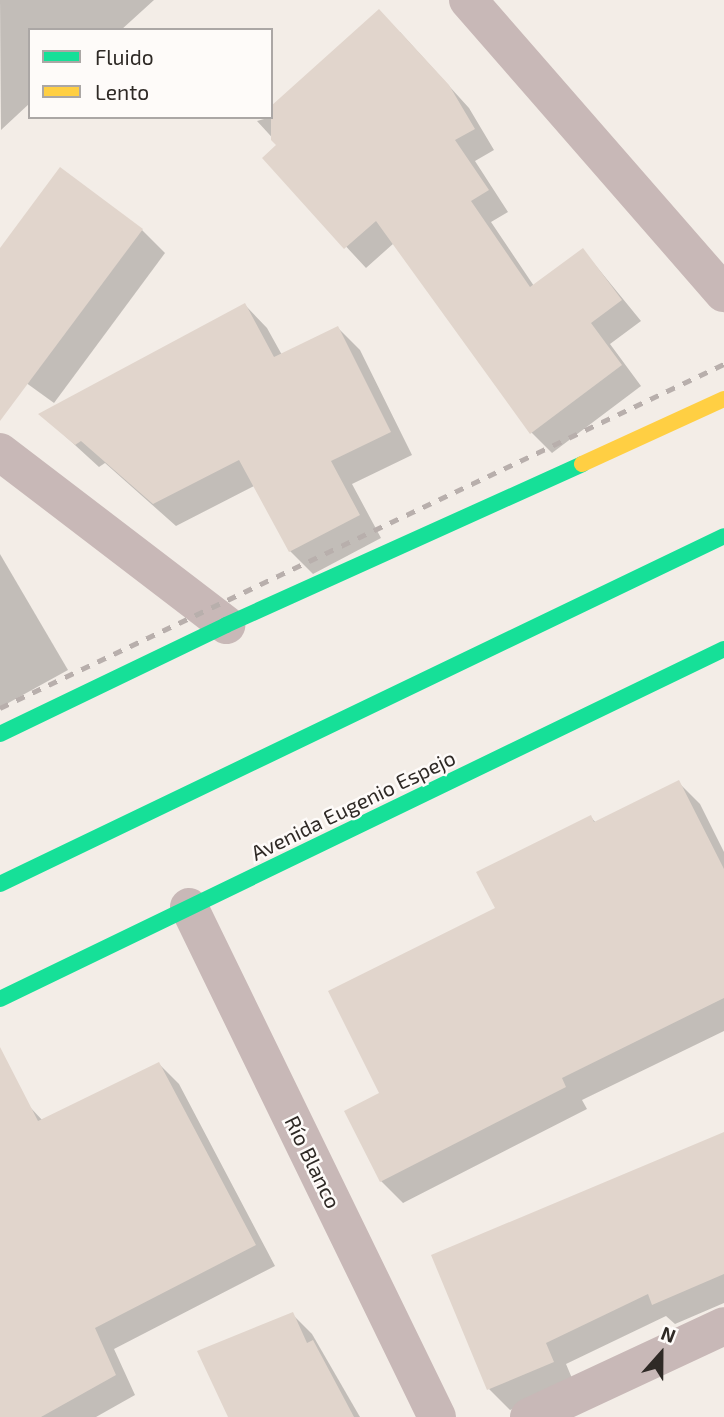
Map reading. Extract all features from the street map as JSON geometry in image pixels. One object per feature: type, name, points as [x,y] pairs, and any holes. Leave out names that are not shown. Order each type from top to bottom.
[{"type":"main road","points":[[0,734],[226,625],[724,399]]},
{"type":"main road","points":[[0,884],[724,536]]},
{"type":"main road","name":"Avenida Eugenio Espejo","points":[[0,999],[724,649]]},
{"type":"street","points":[[468,0],[724,293]]},
{"type":"street","points":[[0,452],[226,625]]},
{"type":"street","name":"Río Blanco","points":[[189,906],[437,1417]]},
{"type":"street","points":[[528,1417],[724,1326]]},
{"type":"building","points":[[379,9],[449,85],[475,129],[455,140],[489,190],[471,201],[530,287],[583,248],[622,300],[591,323],[622,365],[530,434],[376,221],[344,249],[262,158],[276,145],[271,140],[273,104]]},
{"type":"building","points":[[60,167],[143,229],[0,421],[0,248]]},
{"type":"building","points":[[245,303],[274,357],[338,326],[391,432],[331,461],[360,515],[289,552],[239,460],[153,504],[81,441],[75,445],[38,414]]},
{"type":"building","points":[[679,780],[724,869],[724,998],[562,1078],[566,1087],[380,1182],[344,1111],[379,1093],[328,991],[495,908],[476,872],[591,815],[594,822]]},
{"type":"building","points":[[0,1047],[38,1121],[159,1062],[256,1245],[95,1328],[116,1375],[41,1417],[0,1417]]},
{"type":"building","points":[[724,1132],[724,1274],[652,1305],[648,1294],[546,1343],[554,1362],[487,1390],[431,1255]]},
{"type":"building","points":[[293,1312],[307,1343],[313,1340],[354,1417],[228,1417],[197,1351]]},
{"type":"railway","points":[[0,708],[724,364]]},
{"type":"traffic: fast","points":[[0,734],[226,625],[582,464]]},
{"type":"traffic: fast","points":[[0,884],[724,536]]},
{"type":"traffic: fast","points":[[0,999],[724,649]]},
{"type":"traffic: slow","points":[[582,464],[724,399]]}]
